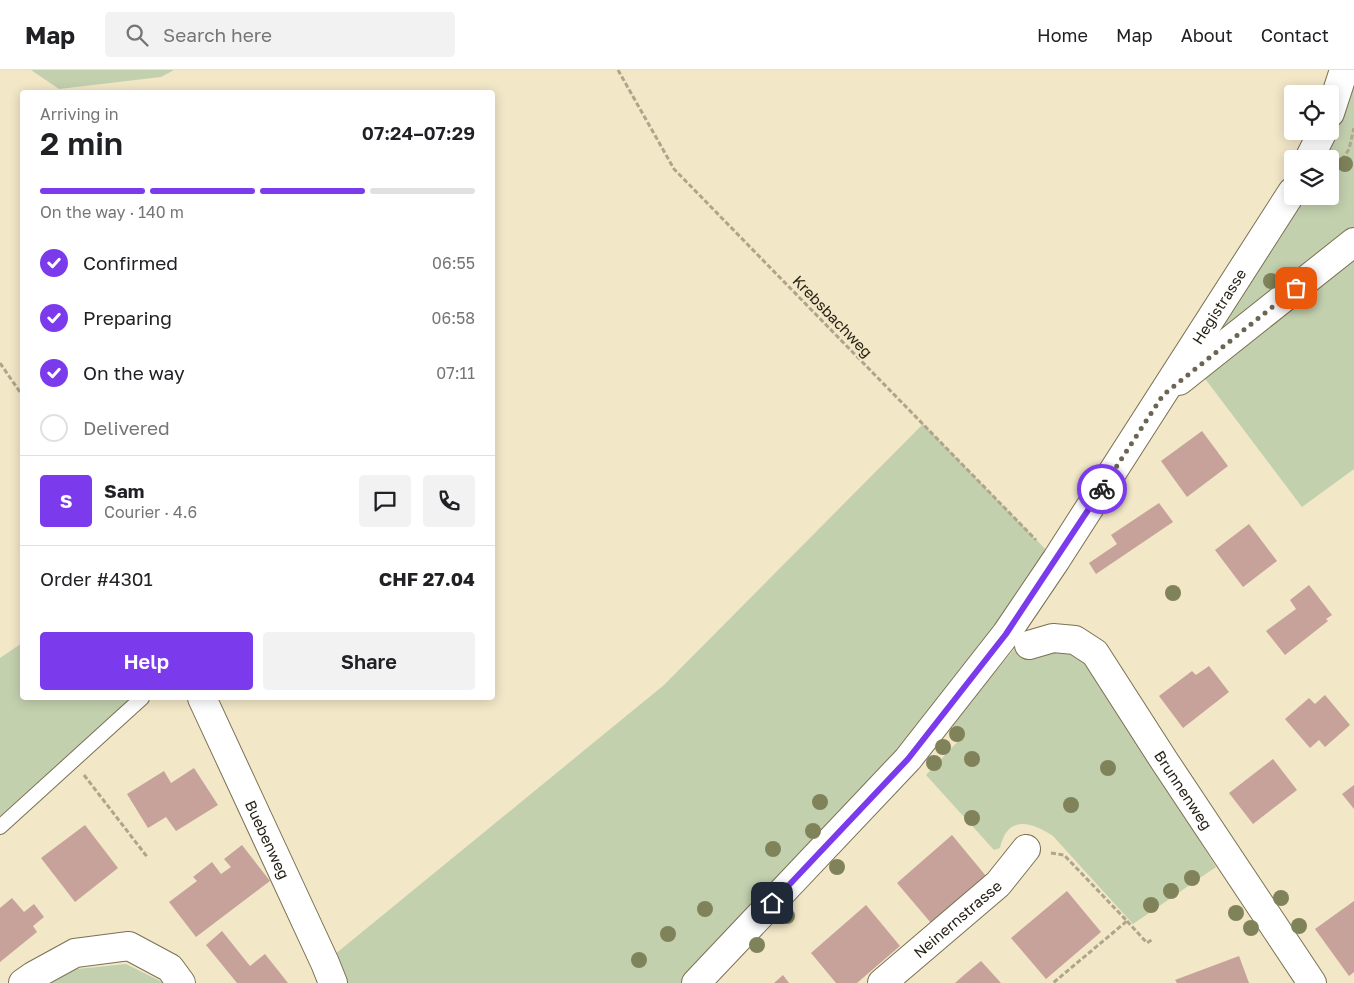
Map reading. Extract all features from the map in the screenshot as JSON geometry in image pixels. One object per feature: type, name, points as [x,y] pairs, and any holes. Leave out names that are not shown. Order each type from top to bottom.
[{"type":"street","points":[[1339,85],[1344,70]]},
{"type":"street","name":"Hegistrasse","points":[[696,983],[908,759],[1006,634],[1163,395],[1284,205]]},
{"type":"street","points":[[1163,395],[1354,242]]},
{"type":"street","name":"Brunnenweg","points":[[1029,645],[1053,638],[1075,640],[1095,653],[1312,983]]},
{"type":"street","name":"Buebenweg","points":[[203,700],[333,983]]},
{"type":"street","name":"Neinernstrasse","points":[[882,983],[998,884],[1026,849]]},
{"type":"street","points":[[23,983],[75,953],[129,946],[170,968],[181,983]]},
{"type":"lane","points":[[0,828],[140,700]]},
{"type":"path","name":"Krebsbachweg","points":[[618,70],[674,169],[1056,560]]},
{"type":"path","points":[[0,363],[20,393]]},
{"type":"path","points":[[73,761],[148,858]]},
{"type":"path","points":[[1026,849],[1064,855],[1148,943],[1153,939]]},
{"type":"path","points":[[1053,983],[1127,921]]},
{"type":"green space","points":[[31,70],[174,70],[161,77],[59,89]]},
{"type":"green space","points":[[1354,70],[1354,469],[1302,507],[1197,368],[1287,205],[1339,205],[1339,150],[1314,150],[1319,140],[1339,140],[1339,100]]},
{"type":"green space","points":[[923,424],[1056,560],[1006,634],[696,983],[333,983],[334,955],[664,685]]},
{"type":"green space","points":[[20,644],[20,700],[140,700],[0,827],[0,658]]},
{"type":"green space","points":[[1017,646],[1069,651],[1087,660],[1216,867],[1133,924],[1053,836],[1036,827],[1021,824],[1008,830],[1003,837],[1000,848],[994,850],[926,775],[962,737],[951,724]]},
{"type":"green space","points":[[126,964],[164,983],[48,983],[77,969]]},
{"type":"building","points":[[1202,431],[1228,466],[1187,497],[1161,461]]},
{"type":"building","points":[[1159,503],[1173,522],[1096,574],[1089,563],[1117,544],[1111,535]]},
{"type":"building","points":[[1249,524],[1277,561],[1243,587],[1215,550]]},
{"type":"building","points":[[1309,585],[1332,615],[1326,619],[1328,621],[1285,655],[1266,631],[1296,609],[1290,600]]},
{"type":"building","points":[[1209,666],[1229,692],[1183,728],[1159,696],[1192,671],[1196,675]]},
{"type":"building","points":[[1325,695],[1350,725],[1325,747],[1319,740],[1310,748],[1285,719],[1309,698],[1315,704]]},
{"type":"building","points":[[1273,759],[1297,790],[1253,824],[1229,793]]},
{"type":"building","points":[[194,768],[218,805],[176,831],[166,817],[148,828],[127,794],[164,771],[171,783]]},
{"type":"building","points":[[1354,785],[1354,809],[1342,794]]},
{"type":"building","points":[[85,825],[118,868],[75,902],[41,858]]},
{"type":"building","points":[[952,835],[986,876],[931,923],[897,883]]},
{"type":"building","points":[[242,845],[270,881],[196,937],[169,902],[197,881],[193,877],[212,862],[221,874],[231,867],[224,859]]},
{"type":"building","points":[[1067,891],[1101,932],[1046,979],[1011,938]]},
{"type":"building","points":[[12,898],[24,912],[34,904],[44,917],[33,926],[37,932],[0,962],[0,908]]},
{"type":"building","points":[[1354,901],[1354,972],[1349,976],[1315,929]]},
{"type":"building","points":[[866,905],[900,946],[857,983],[836,983],[811,953]]},
{"type":"building","points":[[222,931],[250,966],[265,954],[288,983],[237,983],[206,945]]},
{"type":"building","points":[[1239,956],[1249,983],[1177,983],[1175,980]]},
{"type":"building","points":[[981,961],[1001,983],[955,983],[964,975]]},
{"type":"building","points":[[783,975],[789,983],[774,983]]},
{"type":"way so far","points":[[1102,489],[1163,395],[1296,288]]},
{"type":"route","points":[[772,903],[908,759],[1006,634],[1102,489]]}]
